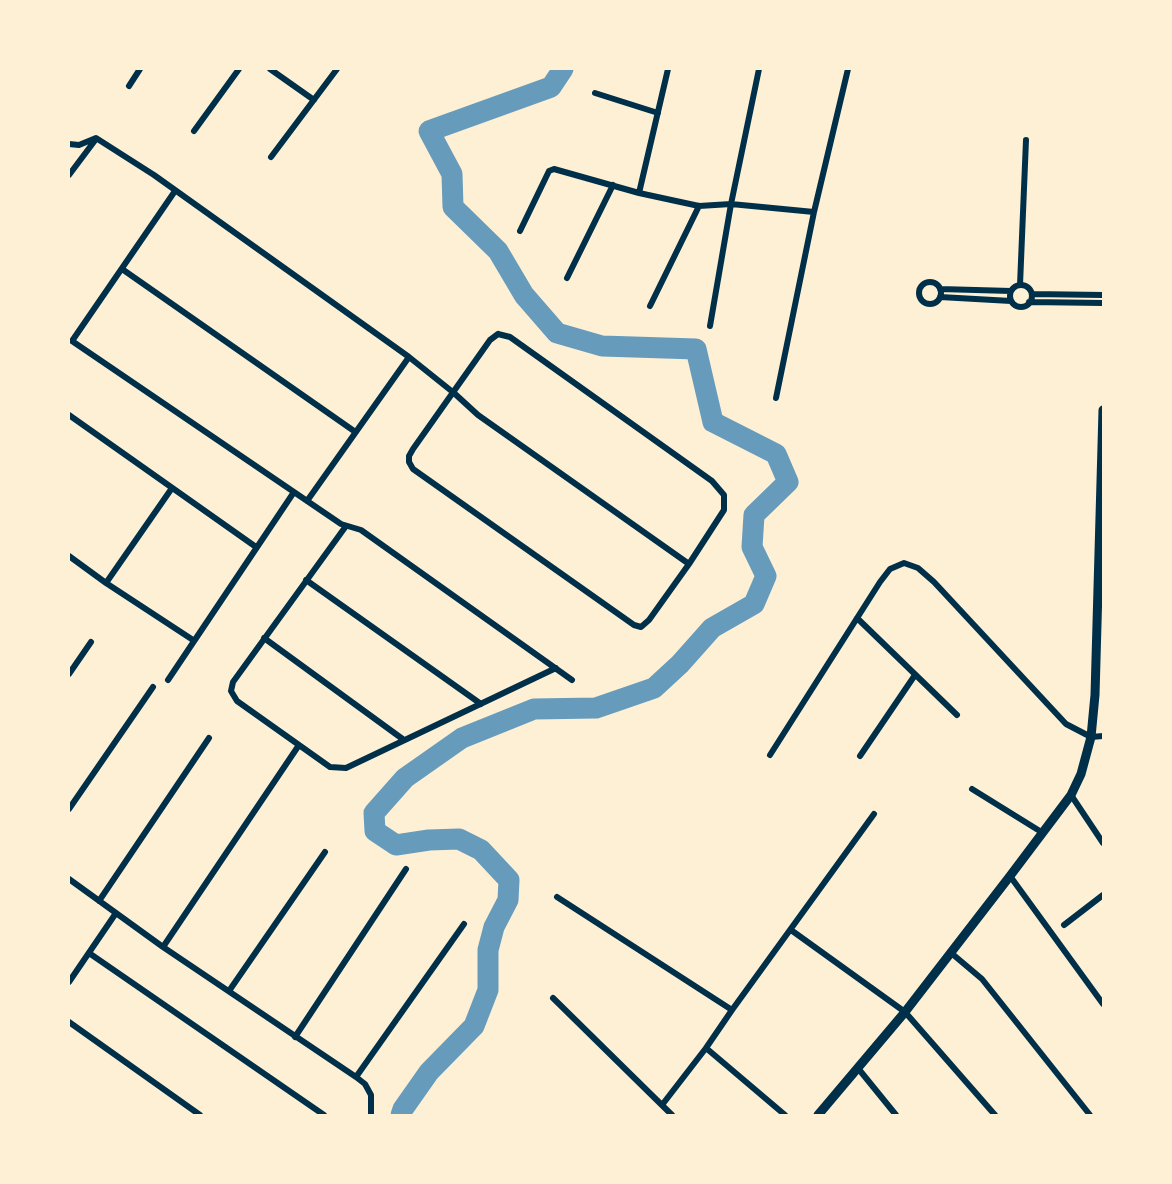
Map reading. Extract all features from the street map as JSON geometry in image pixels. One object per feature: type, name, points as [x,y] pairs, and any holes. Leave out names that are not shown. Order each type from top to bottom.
[{"type":"street","points":[[129,86],[140,69]]},
{"type":"street","points":[[194,131],[239,69]]},
{"type":"street","points":[[270,69],[314,100]]},
{"type":"street","points":[[271,157],[337,69]]},
{"type":"street","points":[[639,193],[669,69]]},
{"type":"street","points":[[710,326],[731,204],[759,69]]},
{"type":"street","points":[[776,398],[814,212],[848,69]]},
{"type":"street","points":[[595,93],[658,113]]},
{"type":"street","points":[[69,144],[79,145],[96,138]]},
{"type":"street","points":[[69,175],[96,138]]},
{"type":"street","points":[[96,138],[154,175],[409,357],[478,415],[689,564]]},
{"type":"street","points":[[1020,285],[1026,140]]},
{"type":"street","points":[[520,231],[551,169],[639,193],[699,206],[731,204],[814,212]]},
{"type":"street","points":[[567,278],[613,185]]},
{"type":"street","points":[[174,191],[70,340],[307,501],[346,526],[361,530],[572,680]]},
{"type":"street","points":[[650,306],[699,206]]},
{"type":"street","points":[[122,268],[354,431]]},
{"type":"street","points":[[927,282],[935,283],[940,289],[938,301],[930,304],[922,301],[919,294],[921,286],[927,282]]},
{"type":"street","points":[[1011,301],[1011,291],[1016,286],[1028,287],[1032,294]]},
{"type":"street","points":[[940,289],[1011,291]]},
{"type":"street","points":[[1032,294],[1103,295]]},
{"type":"street","points":[[1029,302],[1032,294]]},
{"type":"street","points":[[940,297],[1011,301],[1020,307],[1029,302],[1103,303]]},
{"type":"street","points":[[498,334],[510,337],[712,481],[724,495],[724,510],[689,564],[649,620],[641,627],[634,625],[413,469],[409,456],[490,340],[498,334]]},
{"type":"street","points":[[307,501],[354,431],[409,357]]},
{"type":"street","points":[[818,1115],[905,1012],[1010,876],[1071,795],[1081,774],[1091,737],[1095,695],[1103,410]]},
{"type":"street","points":[[69,415],[256,547]]},
{"type":"street","points":[[106,583],[172,488]]},
{"type":"street","points":[[168,680],[294,492]]},
{"type":"street","points":[[346,526],[233,682],[231,691],[237,701],[330,767],[346,768],[556,668]]},
{"type":"street","points":[[69,556],[193,640]]},
{"type":"street","points":[[770,755],[890,569],[899,564],[914,566],[934,582],[1066,724],[1091,737],[1103,736]]},
{"type":"street","points":[[306,580],[481,704]]},
{"type":"street","points":[[857,618],[957,715]]},
{"type":"street","points":[[264,638],[404,740]]},
{"type":"street","points":[[69,674],[91,642]]},
{"type":"street","points":[[860,756],[915,675]]},
{"type":"street","points":[[69,809],[153,687]]},
{"type":"street","points":[[99,900],[209,738]]},
{"type":"street","points":[[163,947],[299,745]]},
{"type":"street","points":[[972,789],[1043,833]]},
{"type":"street","points":[[1071,795],[1103,843]]},
{"type":"street","points":[[662,1105],[706,1048],[874,814]]},
{"type":"street","points":[[229,991],[325,852]]},
{"type":"street","points":[[295,1037],[406,869]]},
{"type":"street","points":[[1010,876],[1103,1004]]},
{"type":"street","points":[[69,879],[163,947],[365,1084],[371,1095],[371,1115]]},
{"type":"street","points":[[1064,924],[1103,896]]},
{"type":"street","points":[[557,897],[732,1010]]},
{"type":"street","points":[[69,982],[116,913]]},
{"type":"street","points":[[356,1077],[464,924]]},
{"type":"street","points":[[791,930],[905,1012],[994,1115]]},
{"type":"street","points":[[950,951],[982,979],[1090,1115]]},
{"type":"street","points":[[89,953],[324,1115]]},
{"type":"street","points":[[553,998],[672,1115]]},
{"type":"street","points":[[69,1022],[200,1115]]},
{"type":"street","points":[[706,1048],[785,1115]]},
{"type":"street","points":[[857,1067],[896,1115]]},
{"type":"waterway","points":[[401,1115],[429,1072],[474,1026],[488,990],[488,950],[494,927],[508,900],[509,880],[481,850],[459,839],[429,840],[396,845],[375,831],[374,813],[405,778],[462,738],[534,709],[596,708],[654,688],[680,664],[712,628],[754,604],[766,576],[752,547],[754,515],[788,482],[776,454],[713,422],[696,349],[602,346],[557,333],[524,295],[498,251],[453,207],[452,174],[429,131],[551,87],[563,69]]}]
